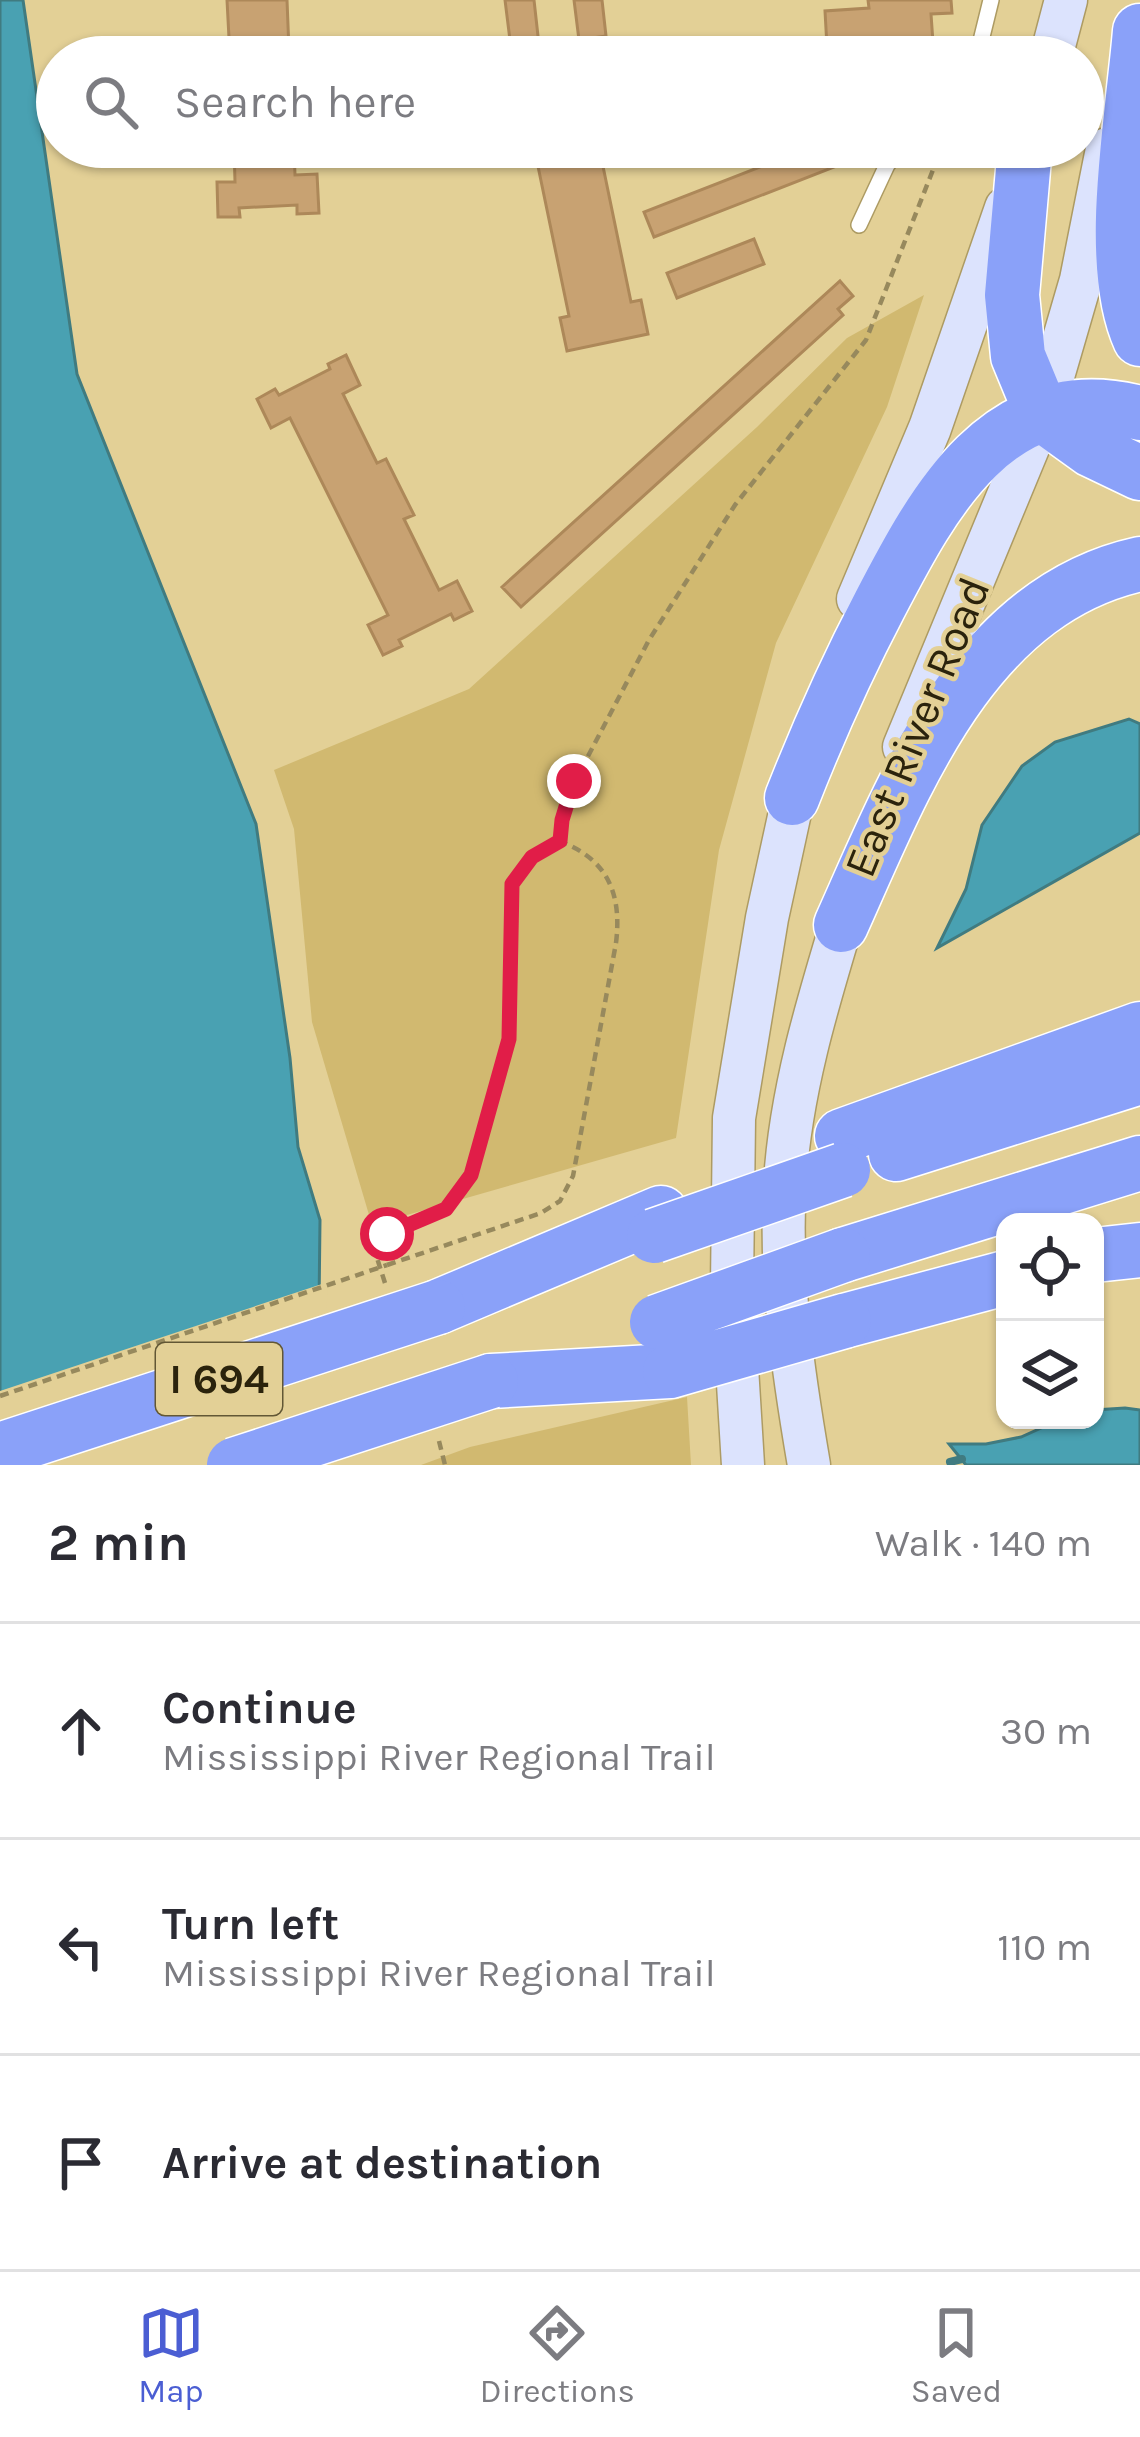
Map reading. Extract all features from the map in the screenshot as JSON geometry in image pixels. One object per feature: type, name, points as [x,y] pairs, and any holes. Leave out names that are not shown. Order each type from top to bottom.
[{"type":"highway","points":[[1140,31],[1122,260],[1130,314],[1140,339]]},
{"type":"highway","points":[[1023,168],[1013,314],[1018,356],[1042,414],[1092,450],[1140,473]]},
{"type":"highway","points":[[792,798],[847,668],[930,514],[979,452],[1042,414],[1093,406],[1140,413]]},
{"type":"highway","points":[[842,926],[898,797],[938,727],[983,664],[1017,627],[1070,588],[1140,564]]},
{"type":"highway","points":[[843,1153],[1140,1029]]},
{"type":"highway","name":"I 694","points":[[0,1450],[843,1153],[1140,1077]]},
{"type":"highway","name":"I 694","points":[[234,1465],[491,1381],[843,1255],[1140,1163]]},
{"type":"highway","points":[[1104,1255],[1140,1250]]},
{"type":"highway","points":[[491,1381],[670,1371],[996,1280]]},
{"type":"main road","points":[[1057,36],[1066,0]]},
{"type":"main road","name":"East River Road","points":[[1104,155],[1131,0]]},
{"type":"main road","name":"East River Road","points":[[743,1465],[731,1286],[732,1151],[748,1030],[792,798],[819,700],[930,428],[1018,168]]},
{"type":"main road","name":"East River Road","points":[[809,1465],[790,1339],[785,1183],[808,1045],[889,782],[1042,414],[1088,247],[1102,168]]},
{"type":"lane","points":[[982,36],[991,0]]},
{"type":"lane","points":[[859,225],[886,168]]},
{"type":"path","points":[[560,841],[574,781],[649,640],[735,505],[866,340],[934,168]]},
{"type":"path","points":[[0,1396],[541,1213],[560,1201],[574,1176],[616,943],[618,908],[609,876],[583,853],[560,841]]},
{"type":"path","points":[[415,1304],[376,1248],[387,1234],[446,1209],[471,1175],[509,1039],[512,884],[532,857],[560,841]]},
{"type":"path","points":[[436,1431],[445,1465]]},
{"type":"shaded area","points":[[924,295],[887,407],[776,643],[719,850],[676,1138],[372,1225],[312,1022],[294,829],[274,770],[469,689],[757,427],[847,338]]},
{"type":"shaded area","points":[[687,1397],[691,1465],[421,1465],[470,1447]]},
{"type":"water","points":[[0,0],[23,0],[36,90],[36,168],[47,168],[77,374],[256,824],[298,1147],[320,1220],[319,1307],[0,1465]]},
{"type":"water","points":[[1129,719],[1140,724],[1140,833],[937,948],[966,889],[982,825],[1022,766],[1055,742]]},
{"type":"water","points":[[1104,1409],[1140,1410],[1140,1465],[966,1465],[949,1444],[986,1444],[1039,1429],[1104,1429]]},
{"type":"pier","points":[[328,1282],[323,1370],[344,1409],[346,1465],[0,1465],[0,1391]]},
{"type":"building","points":[[227,0],[287,0],[288,36],[229,36]]},
{"type":"building","points":[[505,0],[534,0],[538,36],[510,36]]},
{"type":"building","points":[[574,0],[602,0],[606,36],[578,36]]},
{"type":"building","points":[[868,0],[951,0],[952,13],[931,14],[933,36],[826,36],[825,11],[869,8]]},
{"type":"building","points":[[235,168],[295,168],[295,175],[317,174],[319,213],[297,214],[297,205],[239,208],[240,217],[218,217],[217,182],[235,182]]},
{"type":"building","points":[[538,168],[603,168],[631,302],[641,300],[648,334],[567,351],[560,318],[569,316]]},
{"type":"building","points":[[757,168],[832,168],[654,237],[644,212]]},
{"type":"building","points":[[754,239],[764,264],[677,298],[667,273]]},
{"type":"building","points":[[840,281],[853,296],[838,309],[843,315],[521,607],[502,587]]},
{"type":"building","points":[[346,355],[360,385],[343,394],[377,463],[386,459],[414,515],[404,519],[439,590],[457,581],[472,611],[454,620],[451,614],[399,640],[402,646],[383,655],[368,625],[388,615],[290,418],[271,428],[257,399],[275,389],[279,395],[330,369],[328,364]]},
{"type":"waterway","points":[[950,1462],[962,1459]]},
{"type":"route","points":[[387,1234],[446,1209],[471,1175],[509,1039],[512,884],[532,857],[560,841],[574,781]]}]
